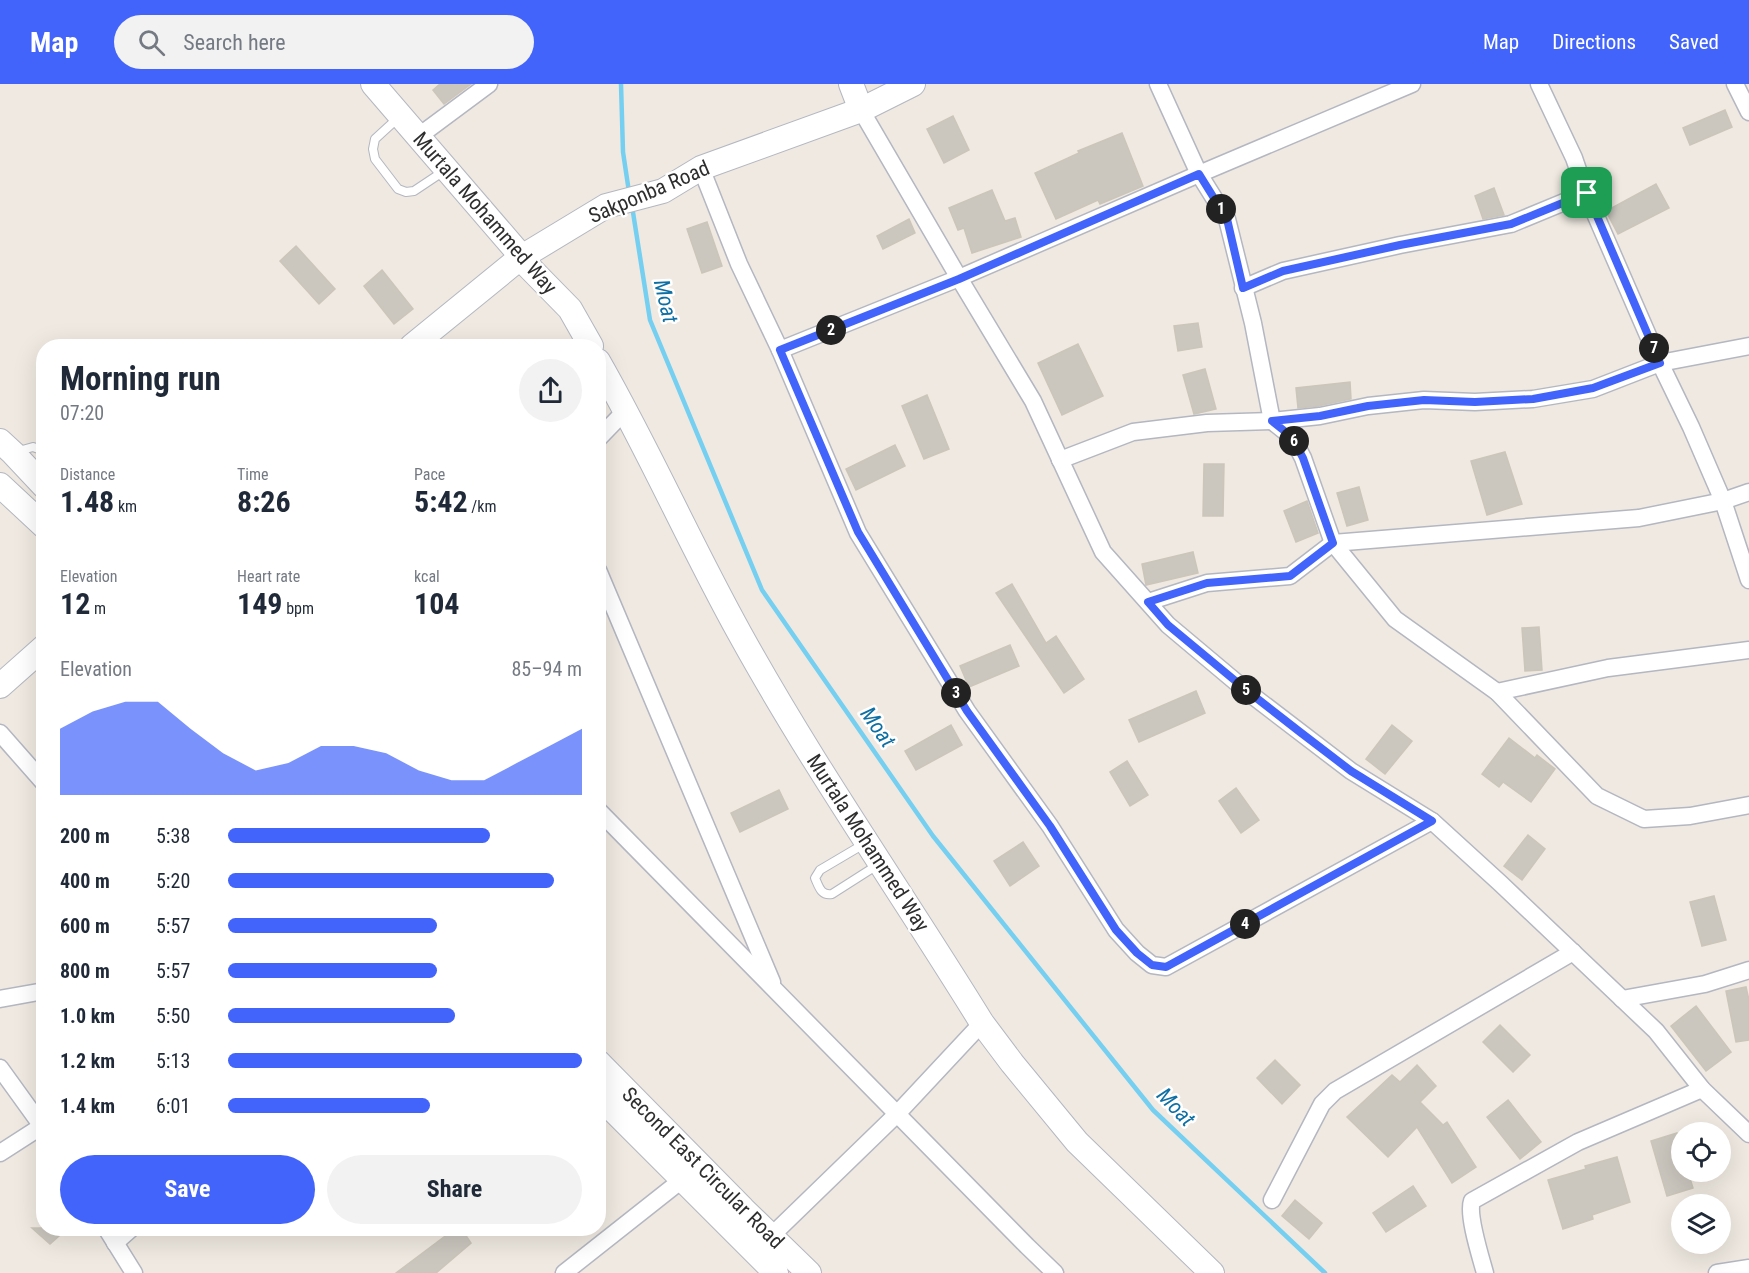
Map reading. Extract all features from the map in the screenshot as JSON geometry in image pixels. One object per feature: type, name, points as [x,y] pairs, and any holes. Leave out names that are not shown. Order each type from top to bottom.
[{"type":"street","name":"Murtala Mohammed Way","points":[[373,84],[516,250],[520,258],[570,309],[587,339]]},
{"type":"street","points":[[419,136],[489,84]]},
{"type":"street","points":[[851,84],[861,110],[959,279],[1033,400],[1103,552],[1168,625],[1259,700],[1351,771],[1432,821],[1656,1031],[1702,1089],[1749,1134]]},
{"type":"street","name":"Sakponba Road","points":[[421,339],[520,258],[606,206],[663,191],[701,168],[861,110],[913,84]]},
{"type":"street","points":[[1158,84],[1199,174],[1227,219],[1253,323],[1272,421],[1292,437],[1303,458],[1333,543],[1395,619],[1497,692],[1597,796],[1644,819],[1690,816],[1749,805]]},
{"type":"street","points":[[780,350],[959,279],[1412,84]]},
{"type":"street","points":[[1539,84],[1574,158],[1660,363],[1691,426],[1723,501],[1749,580]]},
{"type":"street","points":[[1735,84],[1749,112]]},
{"type":"street","points":[[701,168],[739,264],[780,350],[858,532],[967,711],[1050,826],[1116,930],[1137,953],[1152,965],[1166,967],[1432,821]]},
{"type":"street","points":[[1243,288],[1283,271],[1400,245],[1511,224],[1587,193]]},
{"type":"street","points":[[1060,460],[1133,432],[1207,423],[1272,421],[1320,416],[1368,406],[1424,400],[1475,402],[1533,399],[1593,388],[1660,363],[1749,346]]},
{"type":"street","name":"Murtala Mohammed Way","points":[[606,374],[740,634],[794,728],[982,1023],[1077,1142],[1212,1273]]},
{"type":"street","points":[[606,431],[626,410]]},
{"type":"street","points":[[6,447],[36,478]]},
{"type":"street","points":[[0,486],[36,519]]},
{"type":"street","points":[[1148,602],[1207,583],[1290,576],[1333,543],[1639,518],[1723,501],[1749,492]]},
{"type":"street","points":[[606,589],[776,991]]},
{"type":"street","points":[[1497,692],[1608,668],[1749,650]]},
{"type":"street","points":[[0,686],[36,654]]},
{"type":"street","points":[[0,733],[36,774]]},
{"type":"street","points":[[606,818],[1055,1273]]},
{"type":"street","points":[[1272,1200],[1322,1104],[1335,1090],[1573,952]]},
{"type":"street","points":[[1622,999],[1705,984],[1749,970]]},
{"type":"street","points":[[0,999],[36,992]]},
{"type":"street","points":[[762,1244],[897,1114],[982,1023]]},
{"type":"street","points":[[0,1068],[36,1118]]},
{"type":"street","name":"Second East Circular Road","points":[[606,1071],[762,1244],[776,1273]]},
{"type":"street","points":[[1485,1273],[1472,1220],[1470,1206],[1472,1202],[1578,1142],[1702,1089]]},
{"type":"street","name":"Second East Circular Road","points":[[606,1103],[683,1179],[762,1244],[809,1273]]},
{"type":"street","points":[[0,1153],[36,1132]]},
{"type":"street","points":[[564,1273],[683,1179]]},
{"type":"street","points":[[110,1236],[134,1273]]},
{"type":"street","points":[[1717,1273],[1749,1268]]},
{"type":"lane","points":[[401,116],[375,139],[373,149],[375,159],[398,189],[406,192],[414,191],[447,169]]},
{"type":"lane","points":[[6,447],[36,448]]},
{"type":"lane","points":[[867,842],[816,874],[815,879],[823,893],[832,894],[880,863]]},
{"type":"building","points":[[440,84],[471,84],[444,104],[433,90]]},
{"type":"building","points":[[1725,110],[1732,127],[1690,145],[1683,128]]},
{"type":"building","points":[[953,116],[969,150],[944,163],[927,129]]},
{"type":"building","points":[[1122,133],[1143,186],[1100,204],[1098,200],[1056,219],[1035,173],[1079,153],[1078,151]]},
{"type":"building","points":[[1656,184],[1669,208],[1618,234],[1606,211]]},
{"type":"building","points":[[1494,188],[1504,215],[1483,219],[1475,196]]},
{"type":"building","points":[[992,190],[1005,221],[1015,218],[1021,237],[972,253],[964,228],[958,230],[949,208]]},
{"type":"building","points":[[909,219],[915,233],[883,249],[877,236]]},
{"type":"building","points":[[707,222],[722,266],[702,273],[687,229]]},
{"type":"building","points":[[296,246],[335,289],[319,304],[280,261]]},
{"type":"building","points":[[382,270],[413,309],[394,324],[364,286]]},
{"type":"building","points":[[1198,323],[1202,347],[1178,351],[1174,326]]},
{"type":"building","points":[[1078,344],[1103,396],[1062,415],[1038,363]]},
{"type":"building","points":[[1205,369],[1216,409],[1194,414],[1183,375]]},
{"type":"building","points":[[1350,382],[1351,399],[1298,408],[1296,388]]},
{"type":"building","points":[[927,395],[949,449],[924,459],[902,406]]},
{"type":"building","points":[[895,445],[905,466],[856,490],[846,469]]},
{"type":"building","points":[[1505,452],[1522,504],[1487,515],[1471,461]]},
{"type":"building","points":[[1204,464],[1224,464],[1223,516],[1203,516]]},
{"type":"building","points":[[1359,487],[1368,520],[1347,526],[1337,493]]},
{"type":"building","points":[[1307,501],[1318,533],[1296,542],[1284,511]]},
{"type":"building","points":[[1193,552],[1198,573],[1146,585],[1142,564]]},
{"type":"building","points":[[1012,584],[1046,643],[1056,636],[1084,679],[1064,693],[996,593]]},
{"type":"building","points":[[1539,627],[1542,670],[1525,671],[1522,628]]},
{"type":"building","points":[[1010,645],[1019,666],[969,687],[960,666]]},
{"type":"building","points":[[1196,691],[1205,713],[1139,742],[1129,720]]},
{"type":"building","points":[[951,725],[962,745],[916,770],[905,751]]},
{"type":"building","points":[[1392,725],[1412,741],[1385,774],[1366,759]]},
{"type":"building","points":[[1509,738],[1535,758],[1537,755],[1555,769],[1531,802],[1503,782],[1499,787],[1482,774]]},
{"type":"building","points":[[1127,761],[1148,795],[1130,806],[1110,772]]},
{"type":"building","points":[[1236,788],[1259,820],[1241,833],[1219,801]]},
{"type":"building","points":[[779,790],[788,809],[740,832],[731,813]]},
{"type":"building","points":[[1528,835],[1545,849],[1522,880],[1504,866]]},
{"type":"building","points":[[1023,842],[1039,866],[1010,886],[994,861]]},
{"type":"building","points":[[1714,896],[1726,940],[1702,946],[1690,902]]},
{"type":"building","points":[[1746,987],[1749,1000],[1749,1040],[1736,1042],[1726,991]]},
{"type":"building","points":[[1696,1006],[1731,1052],[1706,1071],[1671,1026]]},
{"type":"building","points":[[1500,1025],[1530,1055],[1513,1072],[1483,1042]]},
{"type":"building","points":[[1275,1060],[1300,1085],[1282,1104],[1257,1078]]},
{"type":"building","points":[[1417,1065],[1436,1086],[1420,1102],[1443,1125],[1447,1122],[1476,1167],[1452,1183],[1417,1127],[1388,1157],[1347,1117],[1392,1075],[1400,1082]]},
{"type":"building","points":[[1508,1100],[1541,1142],[1520,1159],[1487,1117]]},
{"type":"building","points":[[1671,1135],[1671,1182],[1691,1182],[1693,1188],[1667,1196],[1651,1141]]},
{"type":"building","points":[[1617,1157],[1630,1202],[1592,1215],[1593,1219],[1563,1229],[1548,1180]]},
{"type":"building","points":[[1413,1186],[1426,1206],[1386,1232],[1373,1213]]},
{"type":"building","points":[[1295,1200],[1322,1223],[1309,1239],[1282,1216]]},
{"type":"building","points":[[41,1236],[59,1236],[50,1244]]},
{"type":"building","points":[[445,1236],[466,1236],[471,1243],[436,1273],[396,1273]]},
{"type":"waterway","name":"Moat","points":[[621,84],[623,152],[629,192]]},
{"type":"waterway","name":"Moat","points":[[632,206],[650,320],[762,590],[933,836],[1153,1110],[1325,1273]]},
{"type":"route","points":[[1199,174],[1227,219],[1243,288],[1283,271],[1400,245],[1511,224],[1587,193],[1660,363],[1593,388],[1533,399],[1475,402],[1424,400],[1272,421],[1292,437],[1303,458],[1333,543],[1290,576],[1207,583],[1148,602],[1168,625],[1300,732],[1351,771],[1432,821],[1166,967],[1152,965],[1137,953],[1116,930],[1050,826],[967,711],[900,602],[858,532],[780,350],[959,279],[1199,174]]}]
